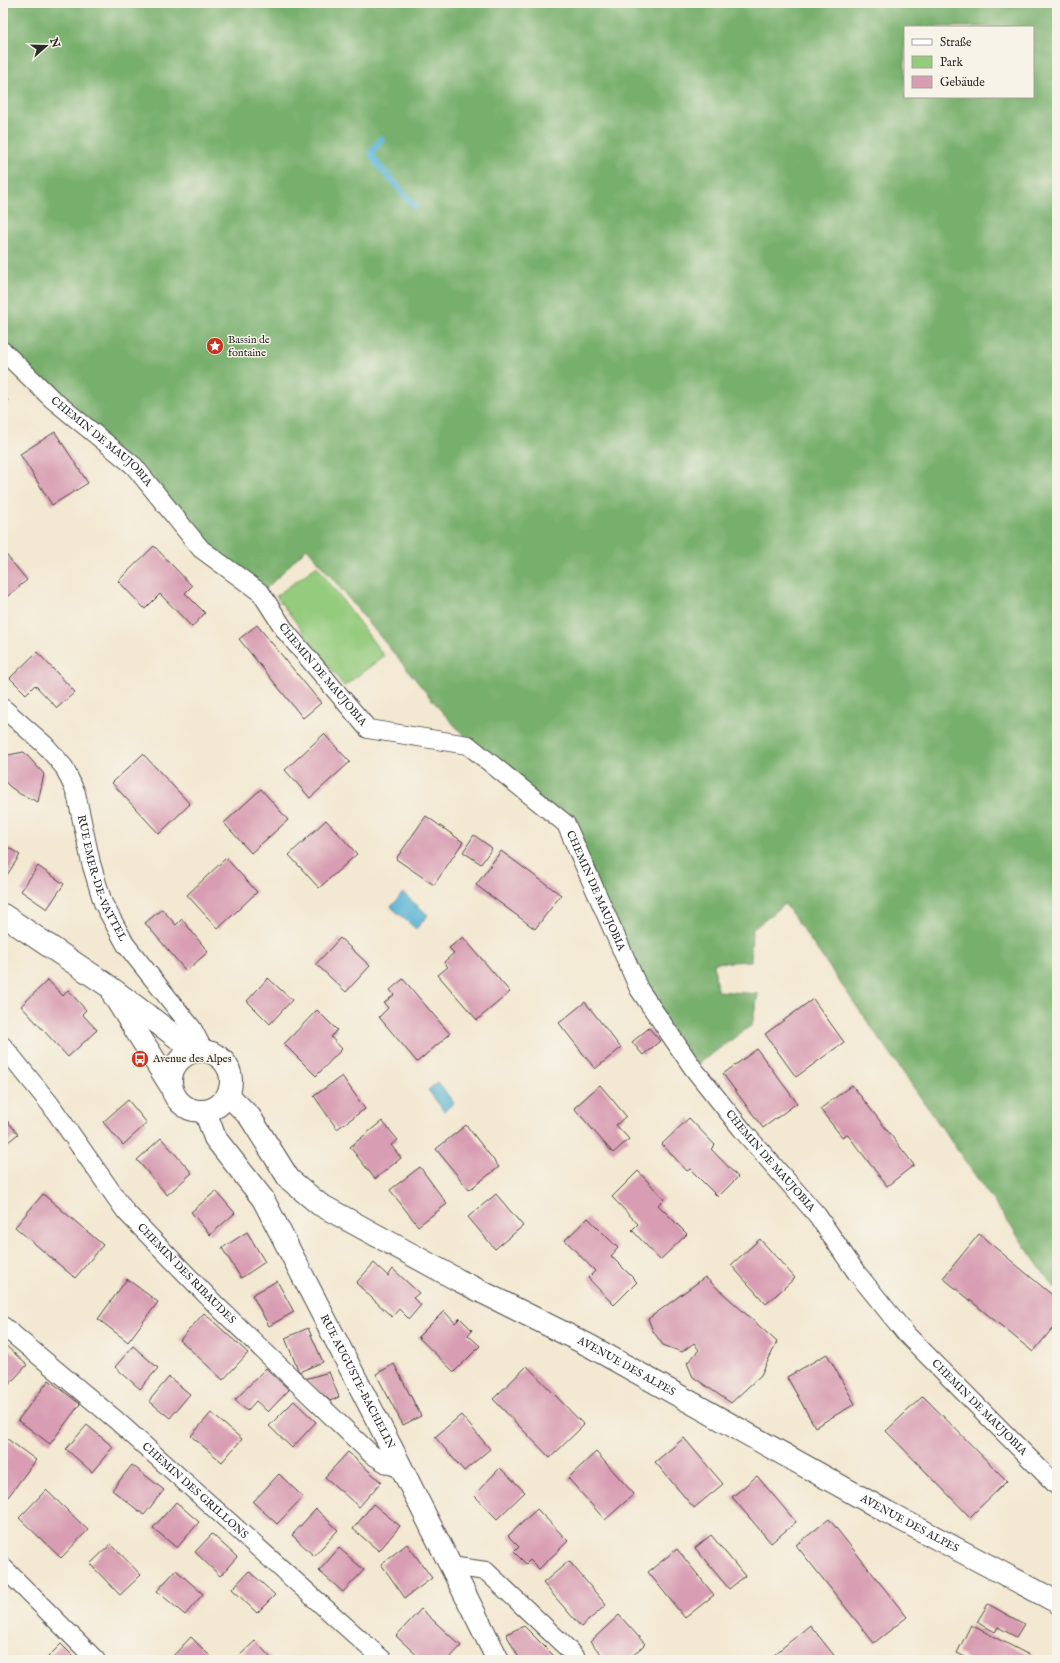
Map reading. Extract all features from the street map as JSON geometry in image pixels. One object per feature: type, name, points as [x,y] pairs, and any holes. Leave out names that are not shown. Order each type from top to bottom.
[{"type":"main road","points":[[3,915],[107,985],[200,1051]]},
{"type":"main road","points":[[107,985],[171,1086],[174,1095],[187,1108],[196,1111],[205,1111],[215,1108],[222,1103],[228,1095],[231,1085],[231,1076],[228,1066],[222,1059],[214,1053],[200,1051],[186,1054],[179,1060],[171,1076],[171,1086]]},
{"type":"main road","name":"AVENUE DES ALPES","points":[[228,1095],[250,1117],[289,1179],[319,1204],[458,1280],[590,1346],[887,1512],[1057,1602]]},
{"type":"main road","name":"RUE AUGUSTE-BACHELIN","points":[[205,1111],[215,1138],[263,1199],[402,1469],[498,1660]]},
{"type":"street","name":"CHEMIN DE MAUJOBIA","points":[[3,351],[52,399],[134,466],[201,549],[261,593],[286,632],[368,729],[468,745],[566,824],[639,989],[693,1068],[744,1132],[817,1215],[856,1272],[907,1334],[1057,1486]]},
{"type":"street","name":"RUE EMER-DE-VATTEL","points":[[3,708],[45,745],[64,768],[76,793],[91,863],[103,903],[126,945],[192,1028],[200,1051]]},
{"type":"street","name":"CHEMIN DES RIBAUDES","points":[[3,1046],[50,1104],[126,1212],[217,1306],[371,1454],[387,1464],[402,1469]]},
{"type":"street","name":"CHEMIN DES GRILLONS","points":[[3,1326],[116,1420],[383,1660]]},
{"type":"street","points":[[451,1566],[486,1571],[567,1648],[577,1660]]},
{"type":"street","points":[[3,1567],[96,1660]]},
{"type":"green space","points":[[3,3],[1057,3],[1057,1284],[1054,1288],[785,904],[752,930],[751,961],[714,963],[717,991],[758,994],[752,1025],[695,1066],[641,987],[569,822],[471,743],[443,713],[307,548],[264,591],[203,547],[3,346]]},
{"type":"green space","points":[[317,566],[384,656],[344,686],[276,596]]},
{"type":"water","points":[[403,893],[428,915],[416,929],[391,907]]},
{"type":"water","points":[[438,1082],[454,1103],[444,1111],[428,1090]]},
{"type":"building","points":[[3,393],[8,401],[3,404]]},
{"type":"building","points":[[55,432],[88,483],[52,505],[20,454]]},
{"type":"building","points":[[154,546],[192,586],[185,593],[205,613],[192,627],[160,594],[145,609],[118,581]]},
{"type":"building","points":[[3,551],[27,580],[3,600]]},
{"type":"building","points":[[257,625],[321,703],[303,718],[239,639]]},
{"type":"building","points":[[37,652],[75,692],[57,708],[35,685],[26,694],[10,678]]},
{"type":"building","points":[[324,734],[350,762],[310,798],[285,770]]},
{"type":"building","points":[[24,752],[44,774],[38,802],[20,794],[9,786],[3,779],[3,756]]},
{"type":"building","points":[[143,754],[190,804],[159,834],[112,783]]},
{"type":"building","points":[[261,789],[288,820],[251,853],[224,823]]},
{"type":"building","points":[[426,816],[463,842],[434,885],[396,859]]},
{"type":"building","points":[[326,820],[357,854],[319,888],[289,855]]},
{"type":"building","points":[[474,835],[492,848],[481,864],[463,852]]},
{"type":"building","points":[[3,844],[20,855],[3,881]]},
{"type":"building","points":[[501,851],[561,895],[535,929],[476,885]]},
{"type":"building","points":[[226,858],[257,892],[218,929],[187,895]]},
{"type":"building","points":[[38,866],[64,884],[47,909],[21,891]]},
{"type":"building","points":[[162,909],[176,925],[182,919],[208,952],[186,971],[145,923]]},
{"type":"building","points":[[463,937],[510,992],[477,1020],[438,975],[448,967],[444,962],[454,953],[449,948]]},
{"type":"building","points":[[340,938],[370,966],[346,992],[316,964]]},
{"type":"building","points":[[268,978],[292,1000],[270,1024],[247,1001]]},
{"type":"building","points":[[403,979],[450,1034],[417,1062],[379,1017],[388,1008],[384,1003],[394,995],[390,990]]},
{"type":"building","points":[[48,980],[63,996],[68,990],[86,1010],[82,1014],[97,1030],[68,1057],[21,1006]]},
{"type":"building","points":[[813,999],[844,1042],[796,1077],[765,1034]]},
{"type":"building","points":[[585,1002],[621,1048],[595,1069],[559,1023]]},
{"type":"building","points":[[317,1010],[337,1030],[331,1037],[342,1049],[316,1076],[284,1044]]},
{"type":"building","points":[[649,1028],[660,1041],[643,1055],[632,1042]]},
{"type":"building","points":[[757,1049],[797,1103],[763,1128],[723,1074]]},
{"type":"building","points":[[342,1076],[365,1109],[337,1129],[314,1096]]},
{"type":"building","points":[[600,1085],[626,1116],[616,1125],[629,1139],[613,1153],[574,1108]]},
{"type":"building","points":[[852,1085],[914,1165],[887,1186],[847,1134],[842,1137],[820,1109]]},
{"type":"building","points":[[128,1100],[147,1123],[123,1145],[103,1122]]},
{"type":"building","points":[[3,1116],[18,1134],[3,1146]]},
{"type":"building","points":[[689,1118],[715,1145],[711,1149],[738,1177],[718,1197],[690,1169],[687,1171],[662,1144]]},
{"type":"building","points":[[382,1121],[398,1140],[391,1145],[401,1158],[375,1179],[350,1147]]},
{"type":"building","points":[[466,1125],[499,1167],[469,1190],[436,1149]]},
{"type":"building","points":[[161,1138],[192,1173],[167,1195],[137,1160]]},
{"type":"building","points":[[420,1167],[447,1204],[418,1226],[390,1190]]},
{"type":"building","points":[[638,1171],[664,1199],[658,1205],[687,1234],[660,1260],[632,1230],[638,1224],[612,1197]]},
{"type":"building","points":[[216,1191],[235,1213],[210,1235],[191,1212]]},
{"type":"building","points":[[43,1194],[103,1245],[75,1278],[15,1227]]},
{"type":"building","points":[[496,1194],[523,1226],[495,1249],[468,1217]]},
{"type":"building","points":[[588,1218],[618,1248],[611,1256],[637,1282],[614,1305],[588,1278],[595,1271],[565,1240]]},
{"type":"building","points":[[247,1232],[265,1262],[241,1278],[222,1248]]},
{"type":"building","points":[[979,1234],[1057,1299],[1057,1323],[1033,1352],[943,1278]]},
{"type":"building","points":[[760,1239],[795,1278],[766,1304],[731,1265]]},
{"type":"building","points":[[374,1263],[388,1276],[393,1269],[419,1293],[413,1298],[421,1305],[409,1319],[399,1309],[392,1317],[356,1283]]},
{"type":"building","points":[[705,1277],[777,1342],[761,1375],[731,1403],[693,1377],[687,1363],[699,1350],[694,1343],[682,1352],[663,1345],[653,1331],[648,1319]]},
{"type":"building","points":[[127,1279],[158,1302],[128,1342],[98,1319]]},
{"type":"building","points":[[277,1281],[294,1312],[269,1326],[252,1295]]},
{"type":"building","points":[[444,1311],[455,1323],[460,1318],[472,1330],[468,1335],[480,1346],[454,1372],[418,1337]]},
{"type":"building","points":[[204,1313],[248,1353],[223,1380],[180,1340]]},
{"type":"building","points":[[308,1328],[323,1362],[299,1372],[285,1338]]},
{"type":"building","points":[[3,1343],[27,1365],[3,1391]]},
{"type":"building","points":[[133,1346],[158,1368],[140,1389],[115,1367]]},
{"type":"building","points":[[827,1354],[855,1404],[815,1427],[787,1377]]},
{"type":"building","points":[[394,1364],[421,1416],[403,1425],[376,1374]]},
{"type":"building","points":[[527,1366],[584,1425],[550,1458],[493,1399]]},
{"type":"building","points":[[266,1368],[289,1390],[268,1412],[256,1401],[247,1411],[235,1400]]},
{"type":"building","points":[[329,1372],[339,1397],[330,1401],[305,1379]]},
{"type":"building","points":[[169,1377],[190,1394],[170,1418],[149,1401]]},
{"type":"building","points":[[49,1380],[80,1404],[50,1444],[18,1420]]},
{"type":"building","points":[[923,1396],[1007,1481],[970,1517],[886,1431]]},
{"type":"building","points":[[294,1401],[316,1422],[292,1448],[269,1426]]},
{"type":"building","points":[[211,1413],[242,1439],[222,1462],[191,1436]]},
{"type":"building","points":[[461,1415],[490,1449],[464,1471],[435,1437]]},
{"type":"building","points":[[87,1425],[113,1447],[92,1472],[66,1449]]},
{"type":"building","points":[[6,1438],[36,1460],[8,1497],[3,1493],[3,1443]]},
{"type":"building","points":[[684,1438],[723,1484],[694,1508],[655,1462]]},
{"type":"building","points":[[348,1452],[381,1482],[359,1507],[325,1477]]},
{"type":"building","points":[[596,1452],[634,1494],[605,1520],[568,1478]]},
{"type":"building","points":[[132,1465],[164,1490],[144,1515],[112,1490]]},
{"type":"building","points":[[500,1468],[525,1492],[497,1519],[474,1495]]},
{"type":"building","points":[[279,1474],[303,1497],[277,1524],[253,1502]]},
{"type":"building","points":[[757,1476],[796,1522],[771,1543],[732,1497]]},
{"type":"building","points":[[46,1490],[88,1530],[61,1558],[19,1518]]},
{"type":"building","points":[[176,1502],[199,1522],[177,1548],[153,1528]]},
{"type":"building","points":[[373,1504],[400,1526],[379,1551],[353,1529]]},
{"type":"building","points":[[316,1509],[338,1530],[314,1556],[292,1535]]},
{"type":"building","points":[[537,1509],[568,1541],[539,1569],[530,1560],[526,1564],[514,1552],[519,1547],[508,1536]]},
{"type":"building","points":[[829,1519],[907,1617],[874,1643],[796,1545]]},
{"type":"building","points":[[212,1534],[237,1557],[220,1576],[195,1552]]},
{"type":"building","points":[[711,1535],[745,1576],[729,1589],[695,1548]]},
{"type":"building","points":[[111,1544],[141,1575],[120,1595],[90,1564]]},
{"type":"building","points":[[407,1544],[432,1578],[405,1598],[381,1564]]},
{"type":"building","points":[[339,1548],[364,1570],[343,1592],[319,1571]]},
{"type":"building","points":[[677,1549],[714,1595],[685,1618],[648,1572]]},
{"type":"building","points":[[569,1561],[606,1605],[581,1627],[543,1583]]},
{"type":"building","points":[[176,1570],[203,1594],[185,1615],[157,1591]]},
{"type":"building","points":[[249,1571],[275,1595],[257,1613],[232,1589]]},
{"type":"building","points":[[988,1604],[1024,1624],[1016,1637],[998,1627],[995,1632],[977,1622]]},
{"type":"building","points":[[421,1609],[461,1646],[448,1660],[422,1660],[396,1636]]},
{"type":"building","points":[[619,1615],[645,1644],[628,1660],[607,1660],[590,1642]]},
{"type":"building","points":[[810,1625],[837,1659],[768,1660]]},
{"type":"building","points":[[971,1625],[1035,1658],[1035,1660],[971,1660],[957,1653]]},
{"type":"building","points":[[524,1626],[556,1658],[552,1660],[520,1660],[506,1634]]},
{"type":"building","points":[[191,1637],[214,1660],[172,1660],[171,1658]]},
{"type":"building","points":[[255,1641],[273,1660],[241,1660],[238,1657]]},
{"type":"building","points":[[61,1644],[77,1660],[45,1660]]},
{"type":"waterway","points":[[381,139],[371,153],[378,165],[415,206]]},
{"type":"place","name":"Bassin de fontaine","points":[[215,346]]},
{"type":"place","name":"Avenue des Alpes","points":[[140,1059]]}]
